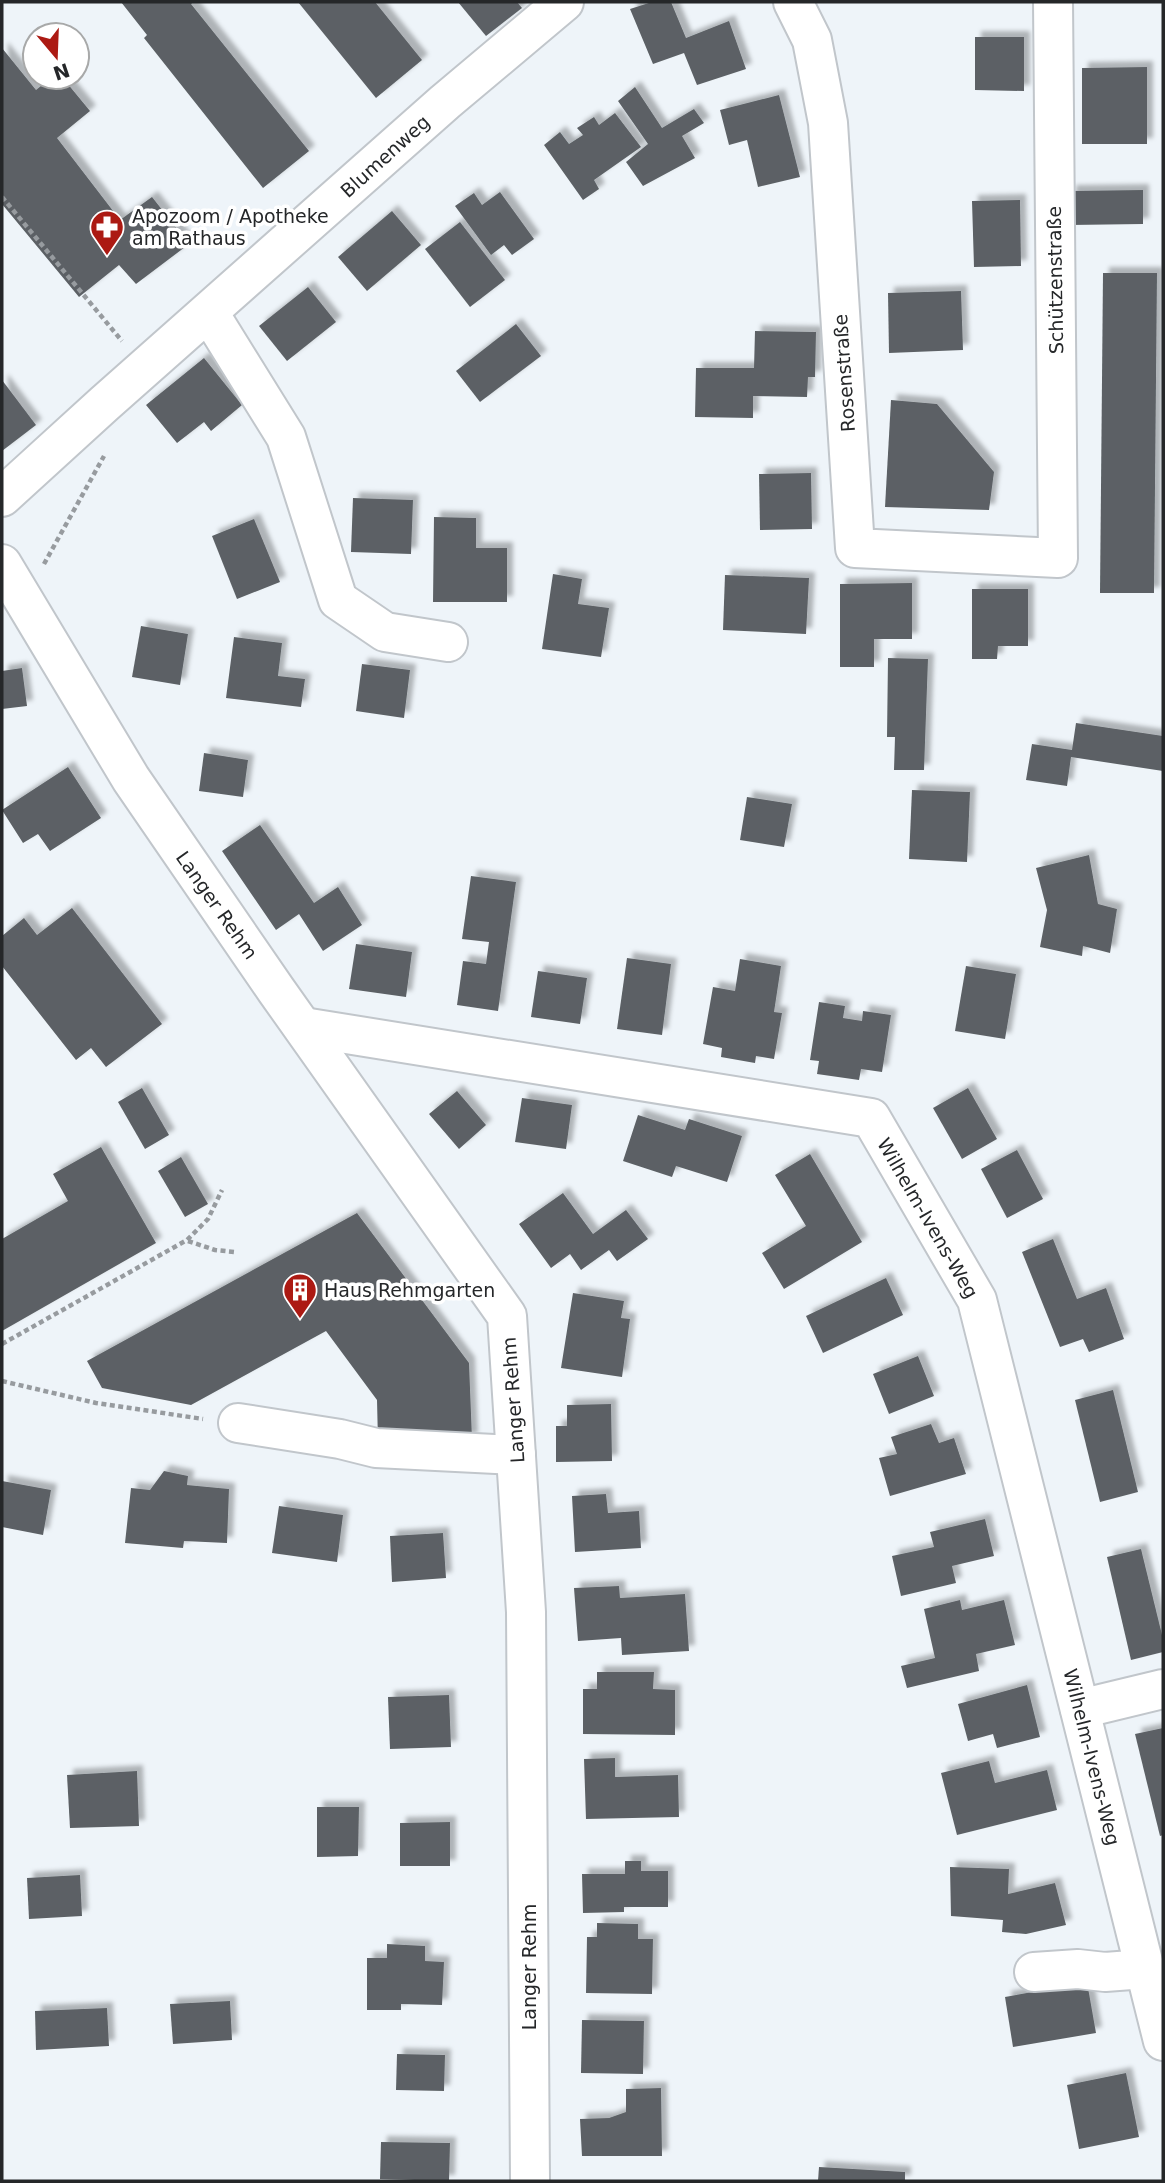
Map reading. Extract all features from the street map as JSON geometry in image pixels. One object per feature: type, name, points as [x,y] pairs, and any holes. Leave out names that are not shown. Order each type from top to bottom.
[{"type":"street","name":"Blumenweg","points":[[2,497],[445,102],[564,2]]},
{"type":"street","name":"Rosenstraße","points":[[793,2],[812,40],[828,123],[855,548],[1058,558]]},
{"type":"street","name":"Schützenstraße","points":[[1053,2],[1058,558]]},
{"type":"street","points":[[209,313],[286,438],[338,600],[385,632],[448,642]]},
{"type":"street","name":"Langer Rehm","points":[[10,578],[131,779],[507,1317],[526,1612],[530,2181]]},
{"type":"street","name":"Wilhelm-Ivens-Weg","points":[[303,1027],[872,1118],[977,1300],[1163,2041]]},
{"type":"street","points":[[238,1423],[340,1439],[376,1448],[516,1455]]},
{"type":"street","points":[[1080,1709],[1163,1689]]},
{"type":"street","points":[[1034,1972],[1145,1969]]},
{"type":"path","points":[[2,197],[145,368]]},
{"type":"path","points":[[10,578],[42,567],[108,450],[104,404]]},
{"type":"path","points":[[2,1345],[187,1240],[208,1219],[222,1190]]},
{"type":"path","points":[[187,1240],[215,1250],[234,1252]]},
{"type":"path","points":[[2,1381],[96,1403],[238,1423]]},
{"type":"building","points":[[121,2],[194,2],[191,4],[309,151],[263,188],[144,38],[147,35]]},
{"type":"building","points":[[298,2],[375,2],[422,60],[376,98]]},
{"type":"building","points":[[458,2],[517,2],[522,8],[486,36]]},
{"type":"building","points":[[652,2],[671,2],[686,38],[729,21],[746,69],[697,85],[684,53],[653,64],[630,9]]},
{"type":"building","points":[[975,37],[1024,37],[1024,91],[975,90]]},
{"type":"building","points":[[2,48],[21,71],[21,91],[74,91],[90,111],[57,138],[120,220],[152,197],[189,244],[136,284],[119,265],[79,297],[2,204]]},
{"type":"building","points":[[1147,67],[1147,144],[1082,144],[1082,68]]},
{"type":"building","points":[[635,87],[662,128],[694,109],[704,123],[682,136],[695,158],[643,186],[626,162],[648,144],[618,101]]},
{"type":"building","points":[[779,95],[800,177],[758,187],[747,140],[729,145],[720,110]]},
{"type":"building","points":[[615,113],[641,147],[594,180],[599,189],[583,200],[544,145],[560,132],[569,144],[583,135],[577,128],[594,117],[599,125]]},
{"type":"building","points":[[1143,190],[1143,224],[1070,225],[1070,191]]},
{"type":"building","points":[[500,192],[534,239],[512,255],[504,245],[491,255],[455,206],[474,193],[482,205]]},
{"type":"building","points":[[1020,200],[1021,266],[974,267],[972,201]]},
{"type":"building","points":[[392,211],[421,245],[367,291],[338,257]]},
{"type":"building","points":[[460,222],[505,280],[470,307],[425,249]]},
{"type":"building","points":[[1103,273],[1157,273],[1154,593],[1100,593]]},
{"type":"building","points":[[308,287],[336,322],[287,361],[259,326]]},
{"type":"building","points":[[961,291],[963,350],[889,353],[888,293]]},
{"type":"building","points":[[516,324],[541,356],[480,402],[456,371]]},
{"type":"building","points":[[755,331],[816,332],[815,377],[808,377],[807,397],[753,396],[753,418],[695,417],[696,368],[754,368]]},
{"type":"building","points":[[204,358],[242,405],[211,431],[204,422],[177,443],[146,405]]},
{"type":"building","points":[[2,380],[36,425],[2,451]]},
{"type":"building","points":[[891,400],[937,404],[994,472],[989,510],[885,507]]},
{"type":"building","points":[[811,473],[812,529],[760,530],[759,474]]},
{"type":"building","points":[[353,498],[413,500],[411,554],[351,552]]},
{"type":"building","points":[[434,517],[476,518],[476,548],[507,548],[507,602],[433,602]]},
{"type":"building","points":[[254,519],[280,582],[237,599],[212,536]]},
{"type":"building","points":[[553,574],[582,579],[578,604],[609,608],[601,657],[542,649]]},
{"type":"building","points":[[725,575],[809,578],[806,634],[723,630]]},
{"type":"building","points":[[912,583],[912,639],[874,639],[874,667],[840,667],[840,584]]},
{"type":"building","points":[[972,589],[1028,589],[1028,646],[998,646],[997,659],[972,659]]},
{"type":"building","points":[[141,626],[188,634],[180,685],[132,677]]},
{"type":"building","points":[[234,637],[282,643],[278,676],[305,679],[301,707],[226,698]]},
{"type":"building","points":[[888,658],[928,659],[924,770],[894,770],[895,737],[887,737]]},
{"type":"building","points":[[362,664],[410,670],[404,718],[356,711]]},
{"type":"building","points":[[22,668],[27,706],[2,709],[2,671]]},
{"type":"building","points":[[1076,723],[1163,736],[1163,771],[1071,757],[1067,786],[1026,780],[1032,744],[1072,750]]},
{"type":"building","points":[[204,753],[248,760],[243,797],[199,791]]},
{"type":"building","points":[[68,767],[101,818],[50,851],[38,834],[23,843],[2,810]]},
{"type":"building","points":[[912,790],[970,792],[967,862],[909,859]]},
{"type":"building","points":[[747,797],[792,804],[784,847],[740,840]]},
{"type":"building","points":[[260,825],[314,903],[338,887],[362,925],[323,951],[299,914],[276,930],[222,851]]},
{"type":"building","points":[[1089,855],[1098,904],[1117,909],[1110,953],[1083,946],[1082,956],[1040,947],[1047,910],[1036,868]]},
{"type":"building","points":[[471,876],[516,882],[498,1011],[457,1005],[463,961],[486,964],[489,942],[462,939]]},
{"type":"building","points":[[72,908],[162,1024],[106,1067],[91,1048],[76,1060],[2,966],[2,936],[24,918],[37,935]]},
{"type":"building","points":[[356,944],[412,952],[406,997],[349,989]]},
{"type":"building","points":[[627,958],[671,964],[662,1035],[617,1029]]},
{"type":"building","points":[[740,959],[781,966],[774,1012],[782,1013],[774,1059],[756,1056],[755,1063],[721,1057],[722,1048],[703,1044],[713,987],[735,991]]},
{"type":"building","points":[[966,966],[1016,974],[1005,1039],[955,1031]]},
{"type":"building","points":[[538,971],[587,978],[580,1024],[531,1017]]},
{"type":"building","points":[[819,1002],[845,1006],[843,1018],[862,1021],[863,1011],[891,1015],[882,1072],[861,1069],[859,1080],[817,1074],[819,1061],[810,1060]]},
{"type":"building","points":[[142,1088],[169,1135],[145,1149],[118,1102]]},
{"type":"building","points":[[968,1088],[997,1139],[962,1159],[933,1108]]},
{"type":"building","points":[[457,1091],[486,1125],[459,1149],[429,1114]]},
{"type":"building","points":[[522,1098],[572,1105],[566,1149],[515,1142]]},
{"type":"building","points":[[638,1115],[685,1130],[689,1119],[742,1136],[727,1182],[676,1166],[672,1177],[623,1161]]},
{"type":"building","points":[[101,1147],[156,1243],[2,1331],[2,1239],[68,1201],[53,1174]]},
{"type":"building","points":[[1017,1150],[1043,1199],[1007,1218],[981,1169]]},
{"type":"building","points":[[810,1154],[862,1242],[784,1289],[762,1253],[806,1226],[775,1175]]},
{"type":"building","points":[[181,1157],[208,1204],[185,1217],[158,1171]]},
{"type":"building","points":[[563,1193],[593,1234],[626,1210],[648,1239],[617,1261],[609,1250],[581,1270],[570,1254],[551,1268],[519,1224]]},
{"type":"building","name":"Haus Rehmgarten","points":[[357,1213],[469,1363],[472,1439],[378,1442],[377,1400],[326,1331],[191,1405],[102,1388],[87,1361]]},
{"type":"building","points":[[1053,1239],[1077,1299],[1106,1288],[1124,1339],[1089,1352],[1083,1339],[1060,1347],[1022,1252]]},
{"type":"building","points":[[886,1278],[903,1315],[823,1353],[806,1316]]},
{"type":"building","points":[[573,1293],[624,1301],[621,1318],[630,1319],[622,1377],[561,1368]]},
{"type":"building","points":[[918,1356],[934,1396],[889,1414],[873,1374]]},
{"type":"building","points":[[1113,1390],[1138,1492],[1100,1502],[1075,1400]]},
{"type":"building","points":[[611,1404],[612,1461],[556,1462],[556,1426],[567,1426],[567,1405]]},
{"type":"building","points":[[931,1424],[939,1443],[954,1438],[966,1474],[890,1496],[879,1458],[897,1454],[891,1437]]},
{"type":"building","points":[[164,1471],[188,1476],[187,1485],[229,1489],[227,1543],[184,1541],[183,1548],[125,1543],[131,1488],[150,1490]]},
{"type":"building","points":[[2,1481],[51,1490],[43,1535],[2,1527]]},
{"type":"building","points":[[606,1494],[608,1513],[639,1511],[641,1548],[575,1552],[572,1496]]},
{"type":"building","points":[[279,1506],[343,1515],[337,1562],[272,1553]]},
{"type":"building","points":[[985,1519],[994,1556],[952,1566],[956,1583],[901,1596],[892,1556],[934,1547],[930,1532]]},
{"type":"building","points":[[443,1533],[446,1578],[392,1582],[390,1536]]},
{"type":"building","points":[[1141,1549],[1163,1639],[1163,1652],[1131,1660],[1107,1557]]},
{"type":"building","points":[[619,1586],[620,1598],[685,1594],[689,1651],[622,1655],[621,1638],[578,1641],[574,1588]]},
{"type":"building","points":[[960,1600],[962,1610],[1004,1600],[1015,1645],[976,1654],[979,1671],[907,1688],[901,1666],[935,1658],[924,1609]]},
{"type":"building","points":[[597,1672],[654,1672],[653,1689],[675,1690],[675,1735],[583,1734],[583,1689],[597,1689]]},
{"type":"building","points":[[1027,1685],[1040,1737],[997,1748],[993,1734],[968,1741],[958,1704]]},
{"type":"building","points":[[449,1695],[451,1747],[390,1749],[388,1697]]},
{"type":"building","points":[[1163,1728],[1163,1835],[1160,1836],[1135,1734]]},
{"type":"building","points":[[615,1758],[615,1777],[678,1775],[679,1817],[586,1819],[584,1759]]},
{"type":"building","points":[[989,1761],[995,1783],[1047,1770],[1057,1810],[957,1835],[941,1773]]},
{"type":"building","points":[[137,1771],[139,1826],[70,1828],[67,1775]]},
{"type":"building","points":[[317,1807],[359,1807],[358,1856],[317,1857]]},
{"type":"building","points":[[450,1822],[450,1866],[400,1866],[400,1823]]},
{"type":"building","points":[[625,1861],[641,1861],[641,1871],[668,1871],[668,1907],[624,1907],[624,1912],[583,1913],[582,1874],[625,1874]]},
{"type":"building","points":[[950,1867],[1009,1869],[1008,1894],[1055,1883],[1066,1925],[1026,1934],[1002,1932],[1003,1920],[951,1916]]},
{"type":"building","points":[[80,1875],[82,1916],[29,1919],[27,1878]]},
{"type":"building","points":[[597,1923],[638,1924],[638,1939],[653,1939],[652,1994],[586,1993],[587,1937],[597,1937]]},
{"type":"building","points":[[387,1944],[425,1946],[425,1961],[444,1962],[442,2005],[401,2004],[401,2010],[367,2010],[367,1958],[387,1958]]},
{"type":"building","points":[[1087,1982],[1096,2033],[1013,2047],[1005,1997]]},
{"type":"building","points":[[230,2001],[232,2040],[173,2044],[170,2004]]},
{"type":"building","points":[[107,2008],[109,2046],[36,2050],[35,2011]]},
{"type":"building","points":[[582,2020],[644,2021],[643,2074],[581,2073]]},
{"type":"building","points":[[397,2054],[445,2055],[444,2091],[396,2090]]},
{"type":"building","points":[[1126,2073],[1139,2137],[1079,2149],[1067,2085]]},
{"type":"building","points":[[661,2088],[662,2156],[582,2156],[580,2119],[609,2118],[626,2112],[626,2089]]},
{"type":"building","points":[[381,2142],[450,2143],[449,2181],[380,2179]]},
{"type":"building","points":[[819,2167],[905,2172],[905,2181],[818,2181]]},
{"type":"place","name":"Apozoom / Apotheke am Rathaus","points":[[107,257]]},
{"type":"place","name":"Haus Rehmgarten","points":[[300,1320]]}]
